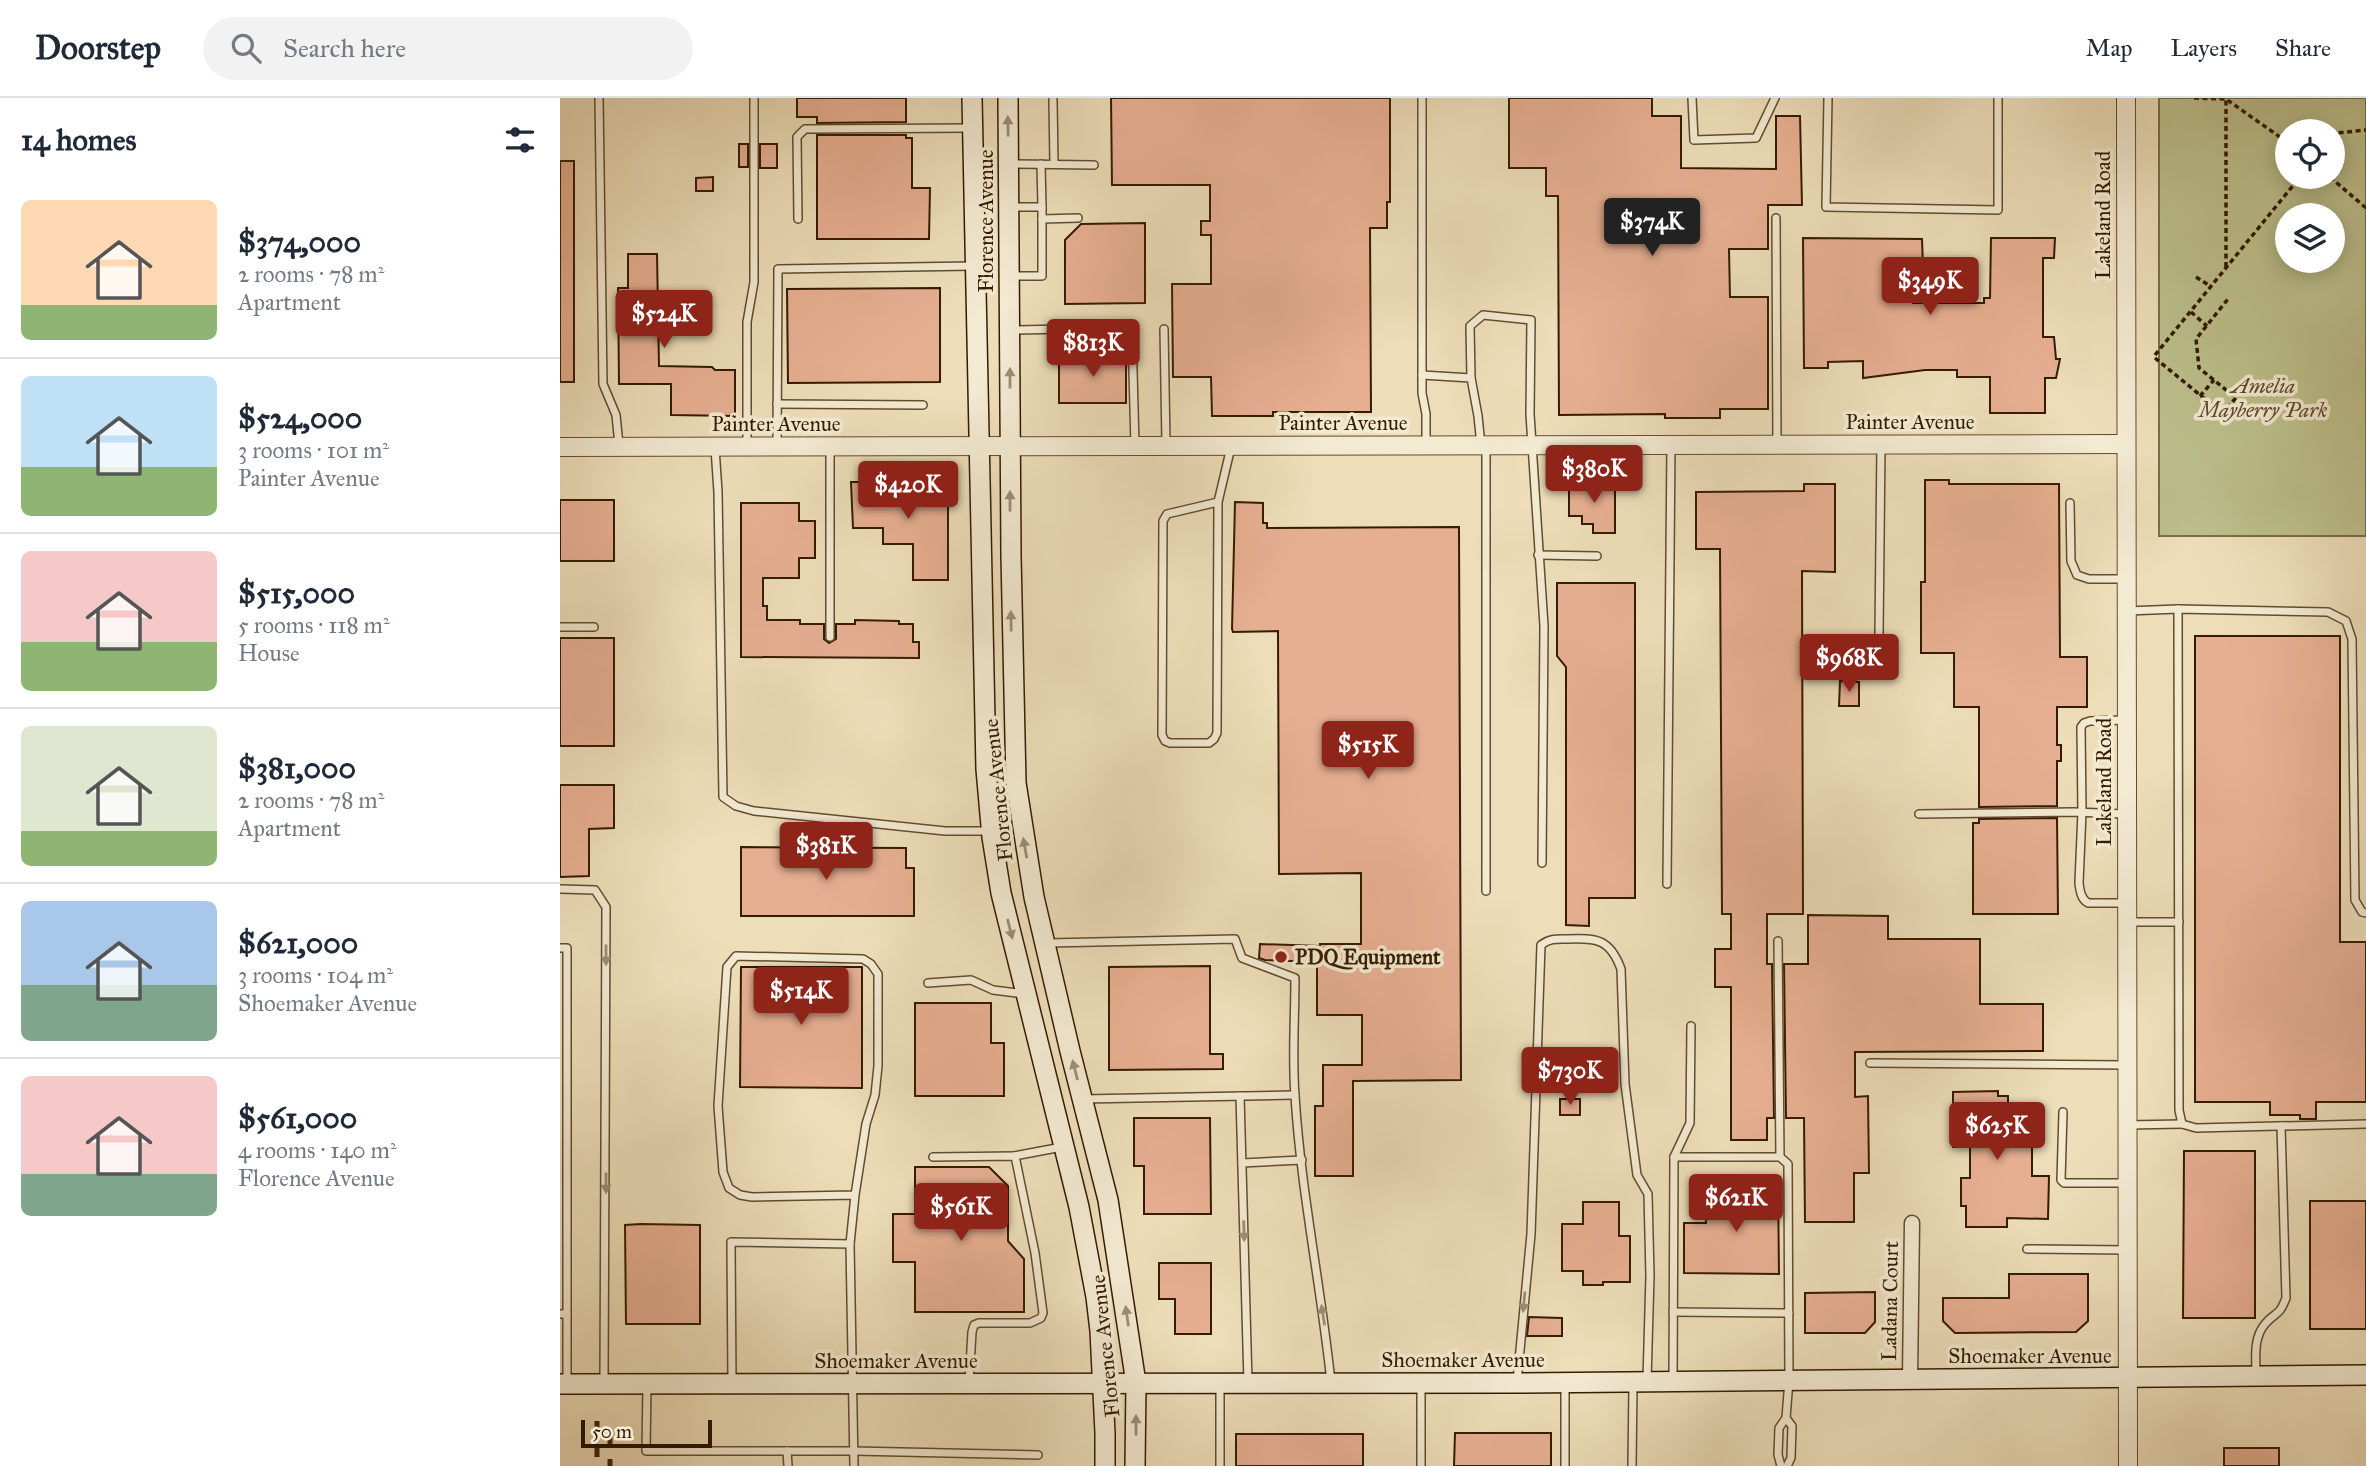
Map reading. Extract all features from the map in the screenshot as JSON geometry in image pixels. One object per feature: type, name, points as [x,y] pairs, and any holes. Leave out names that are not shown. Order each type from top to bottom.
[{"type":"main road","name":"Florence Avenue","points":[[972,98],[983,710],[992,831],[1001,893],[1079,1207],[1096,1297],[1103,1384],[1105,1466]]},
{"type":"main road","name":"Florence Avenue","points":[[1008,98],[1012,663],[1016,783],[1044,943],[1108,1200],[1136,1384],[1135,1466]]},
{"type":"main road","name":"Shoemaker Avenue","points":[[564,1384],[1420,1383],[2366,1375]]},
{"type":"street","name":"Lakeland Road","points":[[2126,98],[2128,1466]]},
{"type":"street","name":"Painter Avenue","points":[[560,447],[2126,444]]},
{"type":"street","name":"Ladana Court","points":[[1910,1380],[1912,1223]]},
{"type":"lane","points":[[599,98],[603,384],[616,415],[620,447]]},
{"type":"lane","points":[[747,447],[747,322],[754,282],[754,98]]},
{"type":"lane","points":[[1422,98],[1422,375],[1426,446]]},
{"type":"lane","points":[[1692,98],[1694,140],[1756,138],[1775,98]]},
{"type":"lane","points":[[1828,98],[1826,207],[1998,210],[1998,98]]},
{"type":"lane","points":[[1053,100],[1054,164]]},
{"type":"lane","points":[[798,219],[797,137],[805,129],[973,128]]},
{"type":"lane","points":[[1009,164],[1094,165]]},
{"type":"lane","points":[[1009,276],[1042,276],[1041,164]]},
{"type":"lane","points":[[1009,207],[1042,207]]},
{"type":"lane","points":[[1042,219],[1079,218]]},
{"type":"lane","points":[[1776,218],[1777,445]]},
{"type":"lane","points":[[777,447],[778,269],[976,266]]},
{"type":"lane","points":[[1486,891],[1483,446],[1471,378],[1470,326],[1483,315],[1531,320],[1530,414],[1533,488],[1544,626],[1542,863]]},
{"type":"lane","points":[[1009,330],[1126,328],[1132,333],[1135,446]]},
{"type":"lane","points":[[1164,329],[1166,446]]},
{"type":"lane","points":[[1422,375],[1471,378]]},
{"type":"lane","points":[[777,404],[923,405]]},
{"type":"lane","points":[[1667,884],[1671,445]]},
{"type":"lane","points":[[1879,634],[1881,445]]},
{"type":"lane","points":[[1218,502],[1167,514],[1163,521],[1162,735],[1165,741],[1170,743],[1209,743],[1217,733],[1218,502],[1231,446]]},
{"type":"lane","points":[[715,447],[723,797],[736,806],[754,811],[945,831],[992,831]]},
{"type":"lane","points":[[830,447],[830,637]]},
{"type":"lane","points":[[2070,503],[2071,561],[2077,575],[2089,579],[2126,579]]},
{"type":"lane","points":[[1538,555],[1597,556]]},
{"type":"lane","points":[[2178,610],[2179,1110],[2182,1124]]},
{"type":"lane","points":[[2126,611],[2328,612],[2347,621],[2352,639],[2355,900],[2362,912],[2366,913]]},
{"type":"lane","points":[[560,627],[594,627]]},
{"type":"lane","points":[[2127,720],[2090,721],[2081,727],[2081,894],[2088,903],[2127,903]]},
{"type":"lane","points":[[1919,814],[2127,814]]},
{"type":"lane","points":[[560,889],[595,890],[606,907],[604,1384]]},
{"type":"lane","points":[[2127,922],[2179,922]]},
{"type":"lane","points":[[1517,1382],[1531,1234],[1541,945],[1549,939],[1594,938],[1608,946],[1616,955],[1621,969],[1625,1084],[1637,1175],[1648,1194],[1650,1276],[1632,1466]]},
{"type":"lane","points":[[1044,943],[1235,939],[1242,958],[1294,978],[1295,1095],[1331,1382]]},
{"type":"lane","points":[[1778,941],[1780,1157]]},
{"type":"lane","points":[[560,948],[568,948],[564,1384]]},
{"type":"lane","points":[[854,1466],[850,1244],[866,1124],[875,1095],[878,1066],[878,974],[875,968],[863,960],[736,956],[727,967],[718,1106],[723,1172],[729,1188],[740,1195],[752,1197],[855,1195]]},
{"type":"lane","points":[[928,983],[971,980],[993,990],[1026,994]]},
{"type":"lane","points":[[1673,1380],[1674,1157],[1690,1123],[1691,1026]]},
{"type":"lane","points":[[1870,1063],[2127,1065]]},
{"type":"lane","points":[[1082,1099],[1295,1095]]},
{"type":"lane","points":[[1240,1096],[1248,1383]]},
{"type":"lane","points":[[2063,1112],[2061,1180],[2064,1183],[2127,1183]]},
{"type":"lane","points":[[2127,1125],[2182,1124],[2196,1128],[2366,1124]]},
{"type":"lane","points":[[2256,1376],[2256,1340],[2265,1324],[2281,1312],[2286,1298],[2281,1126]]},
{"type":"lane","points":[[933,1157],[1014,1156],[1064,1147]]},
{"type":"lane","points":[[969,1384],[974,1325],[1030,1323],[1041,1318],[1043,1312],[1035,1253],[1014,1156]]},
{"type":"lane","points":[[1674,1157],[1780,1157],[1788,1164],[1789,1380],[1786,1418],[1779,1428],[1778,1455],[1781,1466]]},
{"type":"lane","points":[[1242,1163],[1302,1160]]},
{"type":"lane","points":[[732,1384],[731,1242],[850,1244]]},
{"type":"lane","points":[[2026,1249],[2127,1250]]},
{"type":"lane","points":[[1674,1312],[1789,1313]]},
{"type":"lane","points":[[1220,1382],[1220,1466]]},
{"type":"lane","points":[[1565,1382],[1565,1466]]},
{"type":"lane","points":[[1420,1383],[1420,1466]]},
{"type":"lane","points":[[647,1384],[646,1451],[854,1451],[1038,1455]]},
{"type":"lane","points":[[1786,1418],[1792,1426],[1791,1458],[1787,1466]]},
{"type":"lane","points":[[787,1451],[788,1466]]},
{"type":"path","points":[[2194,98],[2226,99],[2275,133]]},
{"type":"path","points":[[2226,99],[2226,269]]},
{"type":"path","points":[[2345,133],[2366,130]]},
{"type":"path","points":[[2228,299],[2196,339],[2199,368],[2236,398],[2222,413],[2155,356],[2290,189]]},
{"type":"path","points":[[2344,189],[2366,208]]},
{"type":"path","points":[[2196,277],[2210,286]]},
{"type":"path","points":[[2192,312],[2207,326]]},
{"type":"path","points":[[2200,397],[2214,380]]},
{"type":"green space","name":"Amelia Mayberry Park","points":[[2159,98],[2366,98],[2366,536],[2159,536]]},
{"type":"building","points":[[797,98],[906,98],[906,122],[817,123],[817,117],[797,117]]},
{"type":"building","points":[[1111,98],[1390,98],[1390,202],[1387,202],[1387,228],[1370,228],[1371,412],[1273,412],[1273,416],[1212,416],[1211,377],[1173,377],[1172,284],[1211,284],[1211,235],[1201,235],[1201,221],[1210,221],[1210,185],[1112,185]]},
{"type":"building","points":[[1509,98],[1652,98],[1652,116],[1681,116],[1681,168],[1776,169],[1776,116],[1800,116],[1802,205],[1768,205],[1768,249],[1729,249],[1730,297],[1768,297],[1768,409],[1720,409],[1720,418],[1665,418],[1665,414],[1559,415],[1558,196],[1546,196],[1546,168],[1509,168]]},
{"type":"building","points":[[817,135],[906,135],[906,138],[912,138],[912,188],[930,188],[929,239],[817,239]]},
{"type":"building","points":[[739,144],[748,144],[748,167],[739,167]]},
{"type":"building","points":[[760,144],[777,144],[777,168],[760,168]]},
{"type":"building","points":[[560,161],[574,161],[574,382],[560,382]]},
{"type":"building","points":[[713,177],[713,191],[696,191],[696,178]]},
{"type":"building","points":[[1145,223],[1145,303],[1065,304],[1065,240],[1081,224]]},
{"type":"building","points":[[1803,238],[1922,239],[1923,267],[1913,267],[1913,303],[1984,303],[1984,298],[1990,298],[1991,238],[2055,238],[2054,258],[2043,258],[2043,337],[2054,337],[2056,359],[2060,359],[2056,378],[2045,378],[2045,413],[1990,413],[1990,377],[1957,377],[1957,370],[1925,370],[1863,378],[1863,361],[1828,362],[1828,368],[1804,368]]},
{"type":"building","points":[[628,254],[657,254],[659,366],[735,370],[735,416],[671,415],[671,384],[619,384],[618,288],[628,288]]},
{"type":"building","points":[[940,288],[940,382],[788,383],[787,289]]},
{"type":"building","points":[[1059,355],[1126,355],[1126,403],[1059,403]]},
{"type":"building","points":[[1925,480],[1949,480],[1949,484],[2059,484],[2060,657],[2087,657],[2087,707],[2057,707],[2057,745],[2061,745],[2061,761],[2057,761],[2057,806],[1979,807],[1979,707],[1954,707],[1954,653],[1921,653],[1921,582],[1925,582]]},
{"type":"building","points":[[851,482],[943,484],[943,490],[948,490],[948,580],[913,580],[913,544],[883,544],[883,528],[853,528]]},
{"type":"building","points":[[1569,483],[1615,483],[1615,533],[1593,533],[1593,524],[1582,524],[1582,516],[1569,516]]},
{"type":"building","points":[[1804,484],[1835,484],[1835,572],[1802,571],[1803,914],[1767,914],[1767,964],[1772,964],[1774,1118],[1767,1118],[1767,1140],[1731,1140],[1731,987],[1715,987],[1715,949],[1731,949],[1731,914],[1722,914],[1720,549],[1696,549],[1696,492],[1804,491]]},
{"type":"building","points":[[560,500],[614,500],[614,561],[560,561]]},
{"type":"building","points":[[1235,502],[1263,503],[1263,523],[1267,523],[1267,528],[1459,527],[1461,1080],[1353,1081],[1353,1176],[1315,1176],[1315,1106],[1323,1106],[1323,1065],[1362,1065],[1362,1015],[1317,1015],[1317,962],[1259,958],[1260,944],[1361,944],[1361,873],[1279,874],[1278,631],[1233,632],[1232,629]]},
{"type":"building","points":[[741,503],[799,503],[799,521],[815,521],[815,558],[799,558],[799,578],[763,578],[763,606],[767,606],[767,620],[800,620],[800,624],[824,624],[824,639],[829,643],[836,639],[836,624],[855,624],[855,620],[913,624],[913,642],[919,642],[919,658],[741,657]]},
{"type":"building","points":[[1557,583],[1635,583],[1635,898],[1589,898],[1589,926],[1566,925],[1566,667],[1557,656]]},
{"type":"building","points":[[2195,636],[2340,636],[2340,942],[2366,942],[2366,1102],[2316,1102],[2316,1119],[2300,1119],[2300,1115],[2270,1115],[2270,1102],[2195,1102]]},
{"type":"building","points":[[560,638],[614,638],[614,746],[560,746]]},
{"type":"building","points":[[1840,681],[1859,682],[1859,706],[1839,706]]},
{"type":"building","points":[[560,785],[614,785],[614,828],[589,829],[589,876],[560,877]]},
{"type":"building","points":[[2057,818],[2058,914],[1973,914],[1973,823],[1979,823],[1979,819]]},
{"type":"building","points":[[741,847],[906,848],[906,868],[914,868],[914,916],[741,916]]},
{"type":"building","points":[[1808,915],[1888,916],[1888,939],[1980,939],[1980,1004],[2043,1004],[2043,1051],[1855,1052],[1855,1097],[1868,1096],[1869,1173],[1854,1173],[1854,1222],[1805,1222],[1804,1118],[1786,1118],[1784,964],[1808,964]]},
{"type":"building","points":[[1210,966],[1210,1054],[1223,1054],[1223,1069],[1109,1070],[1109,967]]},
{"type":"building","points":[[741,967],[862,967],[862,1088],[740,1087]]},
{"type":"building","points":[[915,1003],[991,1003],[991,1043],[1004,1043],[1004,1096],[915,1096]]},
{"type":"building","points":[[1998,1091],[1998,1096],[2008,1096],[2008,1114],[2032,1114],[2032,1176],[2049,1176],[2048,1219],[2007,1218],[2007,1227],[1966,1227],[1966,1206],[1961,1206],[1961,1178],[1970,1178],[1970,1147],[1953,1147],[1953,1092]]},
{"type":"building","points":[[1560,1099],[1580,1099],[1580,1115],[1560,1115]]},
{"type":"building","points":[[1134,1118],[1210,1118],[1211,1214],[1144,1214],[1144,1166],[1134,1166]]},
{"type":"building","points":[[2184,1151],[2255,1151],[2255,1318],[2183,1318]]},
{"type":"building","points":[[915,1167],[989,1167],[1008,1186],[1008,1241],[1024,1259],[1024,1312],[915,1312],[915,1262],[893,1262],[893,1214],[915,1214]]},
{"type":"building","points":[[1778,1184],[1779,1274],[1684,1273],[1684,1223],[1706,1223],[1705,1198],[1735,1198],[1735,1185]]},
{"type":"building","points":[[2310,1201],[2366,1201],[2366,1329],[2310,1329]]},
{"type":"building","points":[[1583,1202],[1619,1202],[1619,1236],[1630,1236],[1630,1282],[1583,1285],[1583,1271],[1562,1271],[1562,1224],[1583,1224]]},
{"type":"building","points":[[625,1225],[700,1225],[700,1324],[626,1324]]},
{"type":"building","points":[[1159,1263],[1211,1263],[1211,1334],[1175,1334],[1175,1299],[1159,1299]]},
{"type":"building","points":[[2009,1274],[2088,1274],[2088,1321],[2076,1332],[1955,1333],[1943,1321],[1943,1298],[2009,1298]]},
{"type":"building","points":[[1875,1292],[1875,1322],[1865,1333],[1805,1333],[1805,1293]]},
{"type":"building","points":[[1529,1317],[1562,1318],[1562,1336],[1527,1336]]},
{"type":"building","points":[[1455,1433],[1551,1433],[1551,1466],[1454,1466]]},
{"type":"building","points":[[1236,1434],[1363,1434],[1363,1466],[1236,1466]]},
{"type":"building","points":[[2224,1448],[2279,1448],[2279,1466],[2224,1466]]},
{"type":"railway","points":[[597,1421],[597,1466]]},
{"type":"railway","points":[[610,1435],[610,1466]]},
{"type":"place","name":"PDQ Equipment","points":[[1281,957]]}]
